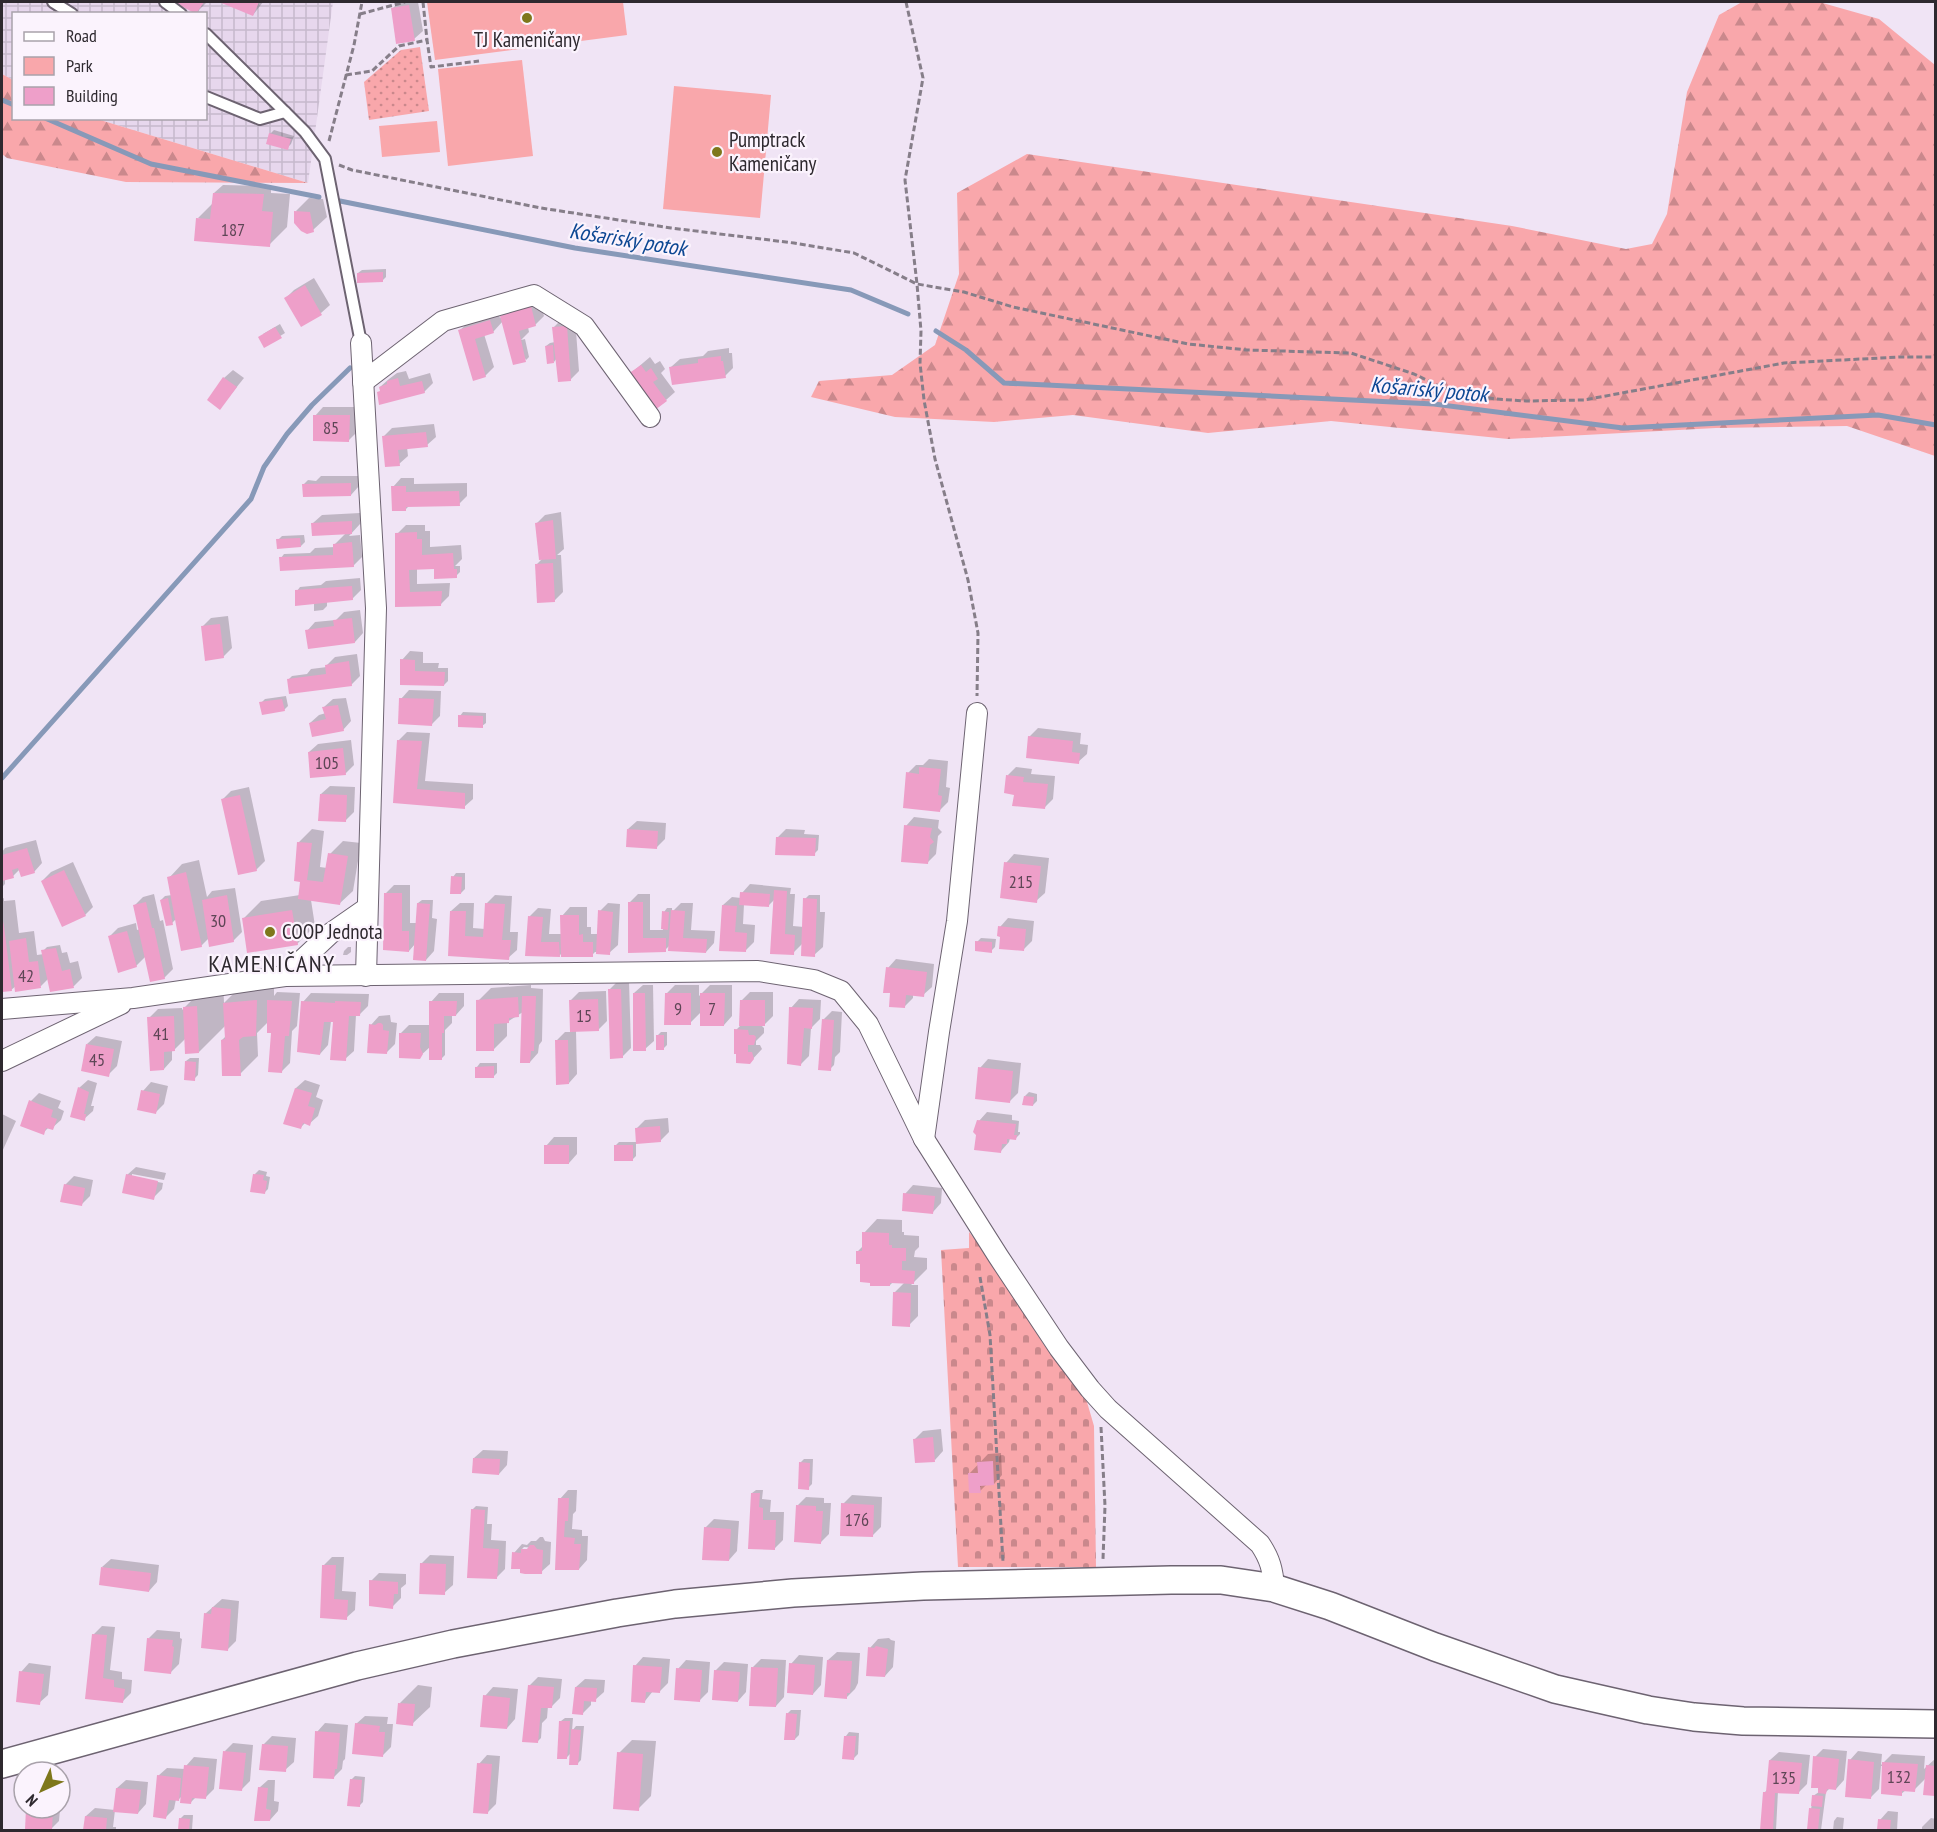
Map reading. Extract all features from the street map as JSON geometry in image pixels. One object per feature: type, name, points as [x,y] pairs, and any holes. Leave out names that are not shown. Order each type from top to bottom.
[{"type":"main road","points":[[2,1764],[357,1666],[560,1622],[675,1604],[793,1593],[924,1586],[1221,1580],[1274,1588],[1330,1606],[1435,1647],[1555,1689],[1648,1710],[1743,1721],[1935,1724]]},
{"type":"street","points":[[363,382],[443,321],[534,295],[584,326],[650,417]]},
{"type":"street","points":[[361,343],[376,608],[366,976]]},
{"type":"street","points":[[924,1138],[957,921],[977,713]]},
{"type":"street","points":[[285,976],[331,933],[367,908]]},
{"type":"street","points":[[2,1009],[133,998],[285,976],[758,971],[814,980],[841,992],[868,1024],[924,1138],[1059,1348],[1108,1409],[1260,1544],[1274,1571],[1274,1588]]},
{"type":"street","points":[[2,1061],[133,998]]},
{"type":"lane","points":[[53,2],[69,12]]},
{"type":"lane","points":[[165,2],[178,12]]},
{"type":"lane","points":[[207,35],[305,132],[325,159],[361,343]]},
{"type":"lane","points":[[207,97],[260,119],[285,112]]},
{"type":"path","points":[[362,2],[325,159],[352,170],[542,208],[854,253],[917,284],[964,292],[1013,307],[1188,344],[1247,350],[1351,354],[1469,395],[1526,401],[1584,400],[1784,363],[1935,357]]},
{"type":"path","points":[[360,14],[405,2]]},
{"type":"path","points":[[423,2],[431,67],[479,61]]},
{"type":"path","points":[[906,2],[923,78],[905,180],[921,331],[920,363],[935,459],[968,580],[978,633],[977,713]]},
{"type":"path","points":[[346,75],[372,71],[399,46],[427,40]]},
{"type":"path","points":[[980,1277],[990,1335],[1004,1567]]},
{"type":"path","points":[[1102,1567],[1105,1506],[1101,1426],[1108,1409]]},
{"type":"shaded area","points":[[2,2],[333,2],[308,183],[100,120],[207,120],[207,12],[12,12],[12,79],[2,74]]},
{"type":"green space","name":"TJ Kameničany","points":[[427,2],[623,2],[627,35],[435,60]]},
{"type":"green space","points":[[1742,2],[1819,2],[1879,19],[1935,65],[1935,456],[1847,426],[1716,428],[1508,439],[1331,421],[1208,433],[1073,415],[994,422],[895,417],[811,397],[819,381],[892,375],[935,345],[959,274],[957,193],[1027,154],[1512,226],[1626,249],[1652,244],[1667,214],[1687,92],[1719,15]]},
{"type":"green space","points":[[420,47],[429,111],[369,120],[364,82],[401,50]]},
{"type":"green space","points":[[522,60],[533,156],[448,166],[438,69]]},
{"type":"green space","points":[[2,74],[12,79],[12,120],[100,120],[308,183],[126,182],[7,158],[2,154]]},
{"type":"green space","name":"Pumptrack Kameničany","points":[[674,86],[771,95],[760,218],[663,209]]},
{"type":"green space","points":[[437,121],[440,152],[382,157],[379,126]]},
{"type":"green space","points":[[969,1232],[985,1252],[1044,1345],[1087,1402],[1094,1426],[1096,1567],[958,1567],[941,1250],[969,1248]]},
{"type":"building","points":[[174,2],[204,2],[197,12],[192,12]]},
{"type":"building","points":[[219,2],[259,2],[253,16]]},
{"type":"building","points":[[409,5],[415,41],[396,44],[391,8]]},
{"type":"building","points":[[269,133],[291,139],[288,150],[266,144]]},
{"type":"building","points":[[213,193],[264,194],[262,211],[273,212],[270,247],[194,241],[196,218],[210,219]]},
{"type":"building","points":[[294,211],[310,212],[314,232],[307,234],[301,231],[294,223]]},
{"type":"building","points":[[383,272],[383,282],[357,283],[357,273]]},
{"type":"building","points":[[305,285],[322,315],[301,327],[284,298]]},
{"type":"building","points":[[531,306],[536,326],[519,331],[526,362],[513,365],[500,316]]},
{"type":"building","points":[[490,320],[494,333],[475,339],[486,377],[473,381],[458,330]]},
{"type":"building","points":[[567,326],[571,381],[558,382],[552,327]]},
{"type":"building","points":[[275,327],[282,338],[264,348],[258,337]]},
{"type":"building","points":[[553,345],[554,363],[547,364],[545,346]]},
{"type":"building","points":[[721,356],[726,378],[672,385],[669,367],[698,363],[698,359]]},
{"type":"building","points":[[641,365],[646,372],[651,368],[658,379],[653,382],[667,401],[655,410],[628,374]]},
{"type":"building","points":[[223,377],[237,387],[220,410],[207,400]]},
{"type":"building","points":[[398,378],[400,386],[422,381],[425,393],[379,405],[377,392],[380,391],[379,387],[387,384],[387,381]]},
{"type":"building","points":[[313,415],[350,415],[349,442],[313,441]]},
{"type":"building","points":[[426,432],[428,447],[398,450],[400,466],[385,467],[382,436]]},
{"type":"building","points":[[351,483],[351,496],[303,497],[302,484]]},
{"type":"building","points":[[391,486],[406,486],[406,492],[459,491],[460,506],[406,507],[406,511],[392,511]]},
{"type":"building","points":[[553,520],[556,559],[539,560],[535,523]]},
{"type":"building","points":[[352,521],[352,534],[312,536],[311,523]]},
{"type":"building","points":[[417,532],[417,539],[422,539],[422,555],[453,553],[457,578],[434,579],[434,569],[409,570],[410,592],[442,591],[441,606],[395,607],[395,533]]},
{"type":"building","points":[[300,538],[301,547],[277,549],[276,539]]},
{"type":"building","points":[[352,542],[354,567],[280,571],[279,557],[333,555],[333,544]]},
{"type":"building","points":[[553,563],[555,602],[537,603],[535,564]]},
{"type":"building","points":[[352,586],[353,600],[295,606],[295,590]]},
{"type":"building","points":[[352,618],[355,643],[308,649],[305,630],[334,626],[333,620]]},
{"type":"building","points":[[220,624],[224,658],[205,661],[201,626]]},
{"type":"building","points":[[400,659],[415,660],[415,671],[445,672],[444,686],[400,685]]},
{"type":"building","points":[[349,661],[352,686],[289,694],[287,679],[326,674],[325,665]]},
{"type":"building","points":[[399,698],[434,699],[432,726],[398,724]]},
{"type":"building","points":[[282,699],[285,711],[262,715],[259,702]]},
{"type":"building","points":[[338,705],[344,731],[312,737],[309,723],[326,719],[322,707]]},
{"type":"building","points":[[458,715],[483,716],[483,728],[458,727]]},
{"type":"building","points":[[1028,736],[1073,741],[1072,752],[1080,753],[1079,764],[1026,758]]},
{"type":"building","points":[[397,740],[422,741],[417,789],[465,793],[465,809],[393,803]]},
{"type":"building","points":[[343,748],[346,775],[310,778],[308,752]]},
{"type":"building","points":[[919,767],[941,769],[938,795],[942,796],[940,812],[903,808],[906,772],[919,774]]},
{"type":"building","points":[[1006,775],[1024,777],[1023,782],[1048,784],[1045,809],[1012,806],[1014,795],[1004,793]]},
{"type":"building","points":[[320,794],[347,795],[346,822],[318,821]]},
{"type":"building","points":[[240,795],[257,871],[238,875],[221,799]]},
{"type":"building","points":[[904,825],[932,828],[930,837],[934,842],[930,845],[928,864],[901,862]]},
{"type":"building","points":[[627,829],[658,831],[657,849],[626,847]]},
{"type":"building","points":[[776,837],[816,838],[815,856],[775,855]]},
{"type":"building","points":[[297,842],[312,843],[307,880],[323,882],[328,853],[348,856],[340,905],[298,899],[300,882],[294,881]]},
{"type":"building","points":[[27,848],[35,873],[21,877],[18,868],[12,870],[14,878],[2,881],[2,855]]},
{"type":"building","points":[[1004,862],[1041,866],[1037,903],[1000,898]]},
{"type":"building","points":[[64,870],[86,916],[62,927],[41,881]]},
{"type":"building","points":[[186,872],[202,947],[181,951],[167,877]]},
{"type":"building","points":[[451,876],[462,877],[461,894],[450,894]]},
{"type":"building","points":[[774,890],[787,891],[785,934],[795,935],[794,955],[770,954]]},
{"type":"building","points":[[740,892],[770,894],[769,907],[739,905]]},
{"type":"building","points":[[384,893],[402,893],[402,931],[409,931],[409,952],[383,950]]},
{"type":"building","points":[[227,895],[234,942],[209,947],[202,900]]},
{"type":"building","points":[[168,898],[173,925],[166,926],[160,900]]},
{"type":"building","points":[[803,898],[817,899],[815,957],[801,956]]},
{"type":"building","points":[[146,902],[165,979],[150,982],[133,905]]},
{"type":"building","points":[[628,902],[643,902],[643,938],[666,938],[666,952],[628,953]]},
{"type":"building","points":[[417,903],[430,904],[426,961],[413,960]]},
{"type":"building","points":[[485,903],[505,904],[502,940],[511,940],[509,960],[448,956],[450,911],[466,911],[465,936],[483,937]]},
{"type":"building","points":[[722,905],[737,906],[735,932],[747,933],[746,952],[719,951]]},
{"type":"building","name":"COOP Jednota","points":[[292,910],[298,945],[247,953],[242,918]]},
{"type":"building","points":[[598,910],[613,912],[610,955],[596,954]]},
{"type":"building","points":[[671,910],[685,911],[683,938],[707,939],[706,953],[668,951]]},
{"type":"building","points":[[662,911],[669,912],[668,930],[661,929]]},
{"type":"building","points":[[560,915],[579,915],[579,935],[583,934],[583,942],[593,942],[593,957],[561,957]]},
{"type":"building","points":[[2,916],[12,991],[2,992]]},
{"type":"building","points":[[528,916],[543,917],[541,942],[559,942],[560,957],[525,956]]},
{"type":"building","points":[[998,926],[1026,929],[1024,951],[999,949]]},
{"type":"building","points":[[127,931],[137,967],[118,973],[108,936]]},
{"type":"building","points":[[26,938],[29,962],[38,961],[41,988],[15,992],[9,941]]},
{"type":"building","points":[[975,941],[992,942],[992,953],[975,951]]},
{"type":"building","points":[[56,948],[62,971],[70,969],[74,988],[50,992],[41,950]]},
{"type":"building","points":[[886,967],[927,972],[924,997],[906,995],[905,1008],[889,1007],[890,993],[883,993]]},
{"type":"building","points":[[608,989],[621,989],[623,1058],[610,1059]]},
{"type":"building","points":[[633,993],[645,993],[646,1051],[633,1051]]},
{"type":"building","points":[[665,993],[691,993],[691,1025],[664,1025]]},
{"type":"building","points":[[700,993],[725,993],[724,1026],[700,1026]]},
{"type":"building","points":[[522,996],[536,996],[534,1051],[531,1051],[530,1063],[520,1063]]},
{"type":"building","points":[[518,997],[519,1017],[509,1018],[509,1023],[494,1024],[494,1051],[476,1051],[476,1000]]},
{"type":"building","points":[[598,999],[599,1031],[570,1032],[569,1000]]},
{"type":"building","points":[[257,1000],[256,1036],[243,1037],[239,1040],[241,1076],[222,1076],[221,1040],[225,1039],[223,1003]]},
{"type":"building","points":[[267,1000],[292,1001],[289,1036],[285,1036],[282,1073],[268,1072],[271,1033],[267,1033]]},
{"type":"building","points":[[740,1000],[765,1000],[765,1026],[739,1026]]},
{"type":"building","points":[[301,1001],[361,1002],[360,1016],[349,1016],[346,1061],[330,1060],[333,1022],[324,1022],[320,1055],[297,1052]]},
{"type":"building","points":[[429,1001],[457,1001],[456,1016],[444,1016],[442,1060],[429,1060]]},
{"type":"building","points":[[197,1006],[199,1053],[185,1054],[183,1007]]},
{"type":"building","points":[[789,1007],[813,1008],[812,1029],[804,1028],[801,1066],[787,1064]]},
{"type":"building","points":[[174,1016],[175,1051],[164,1052],[164,1070],[150,1071],[147,1017]]},
{"type":"building","points":[[822,1019],[834,1020],[831,1071],[818,1070]]},
{"type":"building","points":[[369,1024],[383,1025],[383,1030],[389,1031],[387,1054],[367,1053]]},
{"type":"building","points":[[734,1029],[748,1030],[749,1035],[756,1037],[754,1045],[748,1045],[748,1052],[752,1052],[754,1059],[750,1064],[736,1063]]},
{"type":"building","points":[[399,1033],[421,1033],[420,1047],[423,1054],[420,1059],[399,1058]]},
{"type":"building","points":[[656,1035],[664,1035],[664,1050],[656,1050]]},
{"type":"building","points":[[555,1040],[568,1040],[569,1084],[556,1085]]},
{"type":"building","points":[[86,1044],[114,1049],[109,1077],[81,1071]]},
{"type":"building","points":[[185,1061],[196,1062],[195,1081],[184,1080]]},
{"type":"building","points":[[494,1066],[494,1078],[475,1078],[475,1067]]},
{"type":"building","points":[[978,1067],[1013,1071],[1010,1103],[975,1099]]},
{"type":"building","points":[[78,1087],[89,1092],[84,1114],[86,1114],[85,1121],[70,1117]]},
{"type":"building","points":[[295,1088],[312,1093],[308,1106],[315,1108],[310,1126],[303,1123],[301,1129],[283,1124]]},
{"type":"building","points":[[141,1090],[160,1094],[156,1114],[137,1110]]},
{"type":"building","points":[[1024,1096],[1034,1097],[1033,1106],[1022,1105]]},
{"type":"building","points":[[29,1100],[53,1110],[51,1117],[57,1119],[53,1130],[46,1128],[44,1135],[20,1126]]},
{"type":"building","points":[[977,1120],[1016,1124],[1014,1135],[1017,1135],[1016,1140],[1007,1139],[1007,1144],[1002,1144],[1001,1153],[974,1150],[976,1135],[973,1132]]},
{"type":"building","points":[[660,1126],[661,1142],[636,1144],[635,1128]]},
{"type":"building","points":[[544,1145],[569,1145],[569,1164],[544,1164]]},
{"type":"building","points":[[614,1145],[633,1145],[633,1161],[614,1161]]},
{"type":"building","points":[[126,1174],[158,1181],[154,1200],[122,1193]]},
{"type":"building","points":[[253,1174],[264,1175],[263,1180],[267,1181],[265,1194],[250,1192]]},
{"type":"building","points":[[64,1184],[85,1188],[82,1206],[60,1202]]},
{"type":"building","points":[[903,1193],[935,1196],[933,1214],[902,1211]]},
{"type":"building","points":[[862,1232],[889,1233],[889,1245],[892,1245],[892,1248],[906,1248],[906,1261],[902,1261],[902,1270],[915,1271],[914,1284],[890,1283],[890,1286],[870,1286],[870,1283],[860,1282],[860,1264],[856,1264],[856,1251],[862,1251]]},
{"type":"building","points":[[893,1292],[911,1293],[910,1327],[892,1326]]},
{"type":"building","points":[[933,1437],[935,1462],[915,1463],[913,1439]]},
{"type":"building","points":[[473,1458],[500,1459],[499,1475],[472,1473]]},
{"type":"building","points":[[993,1461],[994,1485],[980,1486],[981,1493],[969,1493],[968,1473],[978,1473],[977,1462]]},
{"type":"building","points":[[799,1462],[810,1463],[809,1490],[798,1489]]},
{"type":"building","points":[[751,1493],[760,1493],[759,1507],[763,1508],[763,1520],[776,1520],[775,1550],[748,1549]]},
{"type":"building","points":[[558,1498],[569,1498],[568,1521],[565,1521],[564,1537],[575,1538],[574,1544],[581,1544],[579,1570],[555,1570]]},
{"type":"building","points":[[841,1503],[874,1505],[873,1537],[840,1536]]},
{"type":"building","points":[[796,1505],[816,1506],[816,1511],[823,1511],[821,1544],[794,1542]]},
{"type":"building","points":[[471,1509],[485,1510],[483,1548],[499,1549],[497,1579],[467,1578]]},
{"type":"building","points":[[704,1527],[731,1529],[729,1561],[702,1560]]},
{"type":"building","points":[[530,1545],[543,1550],[542,1574],[525,1574],[520,1573],[520,1569],[511,1569],[512,1552],[521,1553],[521,1549],[527,1549]]},
{"type":"building","points":[[420,1563],[446,1564],[445,1595],[419,1594]]},
{"type":"building","points":[[322,1565],[336,1565],[334,1599],[348,1600],[347,1620],[320,1618]]},
{"type":"building","points":[[101,1567],[151,1573],[149,1592],[99,1585]]},
{"type":"building","points":[[369,1580],[398,1582],[398,1594],[394,1594],[393,1609],[369,1606]]},
{"type":"building","points":[[212,1607],[231,1609],[228,1651],[201,1648],[204,1613],[211,1614]]},
{"type":"building","points":[[92,1634],[107,1635],[103,1678],[114,1680],[114,1687],[125,1689],[123,1703],[85,1699]]},
{"type":"building","points":[[147,1638],[173,1640],[171,1674],[144,1671]]},
{"type":"building","points":[[868,1647],[888,1649],[885,1677],[866,1676]]},
{"type":"building","points":[[827,1660],[852,1661],[850,1693],[847,1693],[847,1699],[824,1697]]},
{"type":"building","points":[[789,1663],[815,1665],[813,1695],[787,1693]]},
{"type":"building","points":[[633,1665],[662,1667],[660,1693],[646,1692],[645,1703],[631,1702]]},
{"type":"building","points":[[751,1667],[778,1668],[776,1707],[749,1706]]},
{"type":"building","points":[[676,1668],[702,1670],[700,1702],[674,1700]]},
{"type":"building","points":[[714,1670],[740,1672],[738,1702],[712,1700]]},
{"type":"building","points":[[19,1671],[44,1674],[40,1705],[16,1702]]},
{"type":"building","points":[[528,1685],[554,1687],[552,1708],[541,1708],[538,1743],[522,1742]]},
{"type":"building","points":[[575,1687],[597,1688],[596,1702],[584,1701],[583,1715],[572,1714]]},
{"type":"building","points":[[483,1695],[510,1698],[507,1729],[480,1727]]},
{"type":"building","points":[[398,1703],[415,1704],[413,1726],[396,1724]]},
{"type":"building","points":[[786,1713],[797,1714],[795,1740],[784,1740]]},
{"type":"building","points":[[559,1721],[570,1721],[567,1759],[557,1759]]},
{"type":"building","points":[[355,1723],[380,1726],[379,1732],[385,1732],[383,1757],[352,1754]]},
{"type":"building","points":[[571,1729],[581,1730],[578,1765],[569,1765]]},
{"type":"building","points":[[315,1731],[340,1733],[334,1779],[313,1778]]},
{"type":"building","points":[[844,1736],[856,1736],[854,1760],[842,1759]]},
{"type":"building","points":[[262,1744],[288,1746],[286,1772],[259,1770]]},
{"type":"building","points":[[223,1751],[246,1753],[242,1791],[219,1789]]},
{"type":"building","points":[[617,1752],[643,1754],[639,1811],[613,1809]]},
{"type":"building","points":[[1813,1756],[1839,1759],[1836,1790],[1827,1789],[1826,1794],[1818,1793],[1818,1788],[1811,1788]]},
{"type":"building","points":[[1848,1759],[1874,1762],[1871,1799],[1845,1797]]},
{"type":"building","points":[[1769,1760],[1802,1763],[1799,1794],[1775,1793],[1773,1830],[1760,1830],[1763,1792],[1766,1792]]},
{"type":"building","points":[[1882,1762],[1918,1764],[1915,1792],[1902,1791],[1902,1796],[1881,1794]]},
{"type":"building","points":[[477,1763],[492,1764],[488,1814],[473,1813]]},
{"type":"building","points":[[184,1765],[209,1767],[206,1799],[192,1798],[191,1804],[180,1803]]},
{"type":"building","points":[[1926,1765],[1935,1766],[1935,1796],[1923,1795]]},
{"type":"building","points":[[157,1775],[181,1778],[179,1801],[169,1800],[166,1819],[153,1817]]},
{"type":"building","points":[[350,1779],[362,1780],[360,1807],[347,1806]]},
{"type":"building","points":[[258,1787],[268,1788],[266,1809],[271,1810],[270,1821],[254,1821]]},
{"type":"building","points":[[116,1788],[141,1790],[138,1814],[113,1812]]},
{"type":"building","points":[[1812,1795],[1823,1796],[1822,1807],[1811,1806]]},
{"type":"building","points":[[1809,1808],[1820,1809],[1818,1830],[1807,1830]]},
{"type":"building","points":[[85,1816],[107,1818],[106,1830],[83,1830]]},
{"type":"building","points":[[179,1818],[190,1819],[189,1830],[178,1830]]},
{"type":"building","points":[[1878,1819],[1891,1820],[1890,1830],[1877,1830]]},
{"type":"building","points":[[25,1820],[52,1820],[52,1830],[25,1830]]},
{"type":"waterway","name":"Košariský potok","points":[[2,100],[12,104]]},
{"type":"waterway","name":"Košariský potok","points":[[50,120],[151,164],[319,197]]},
{"type":"waterway","name":"Košariský potok","points":[[340,201],[575,248],[851,290],[908,314]]},
{"type":"waterway","name":"Košariský potok","points":[[936,331],[966,350],[1004,383],[1434,404],[1623,428],[1878,415],[1936,425]]},
{"type":"waterway","points":[[2,778],[251,499],[264,467],[287,434],[312,405],[350,368]]},
{"type":"place","name":"TJ Kameničany","points":[[527,18]]},
{"type":"place","name":"Pumptrack Kameničany","points":[[717,152]]},
{"type":"place","name":"COOP Jednota","points":[[270,932]]},
{"type":"district","name":"KAMENIČANY","points":[[272,964]]}]
